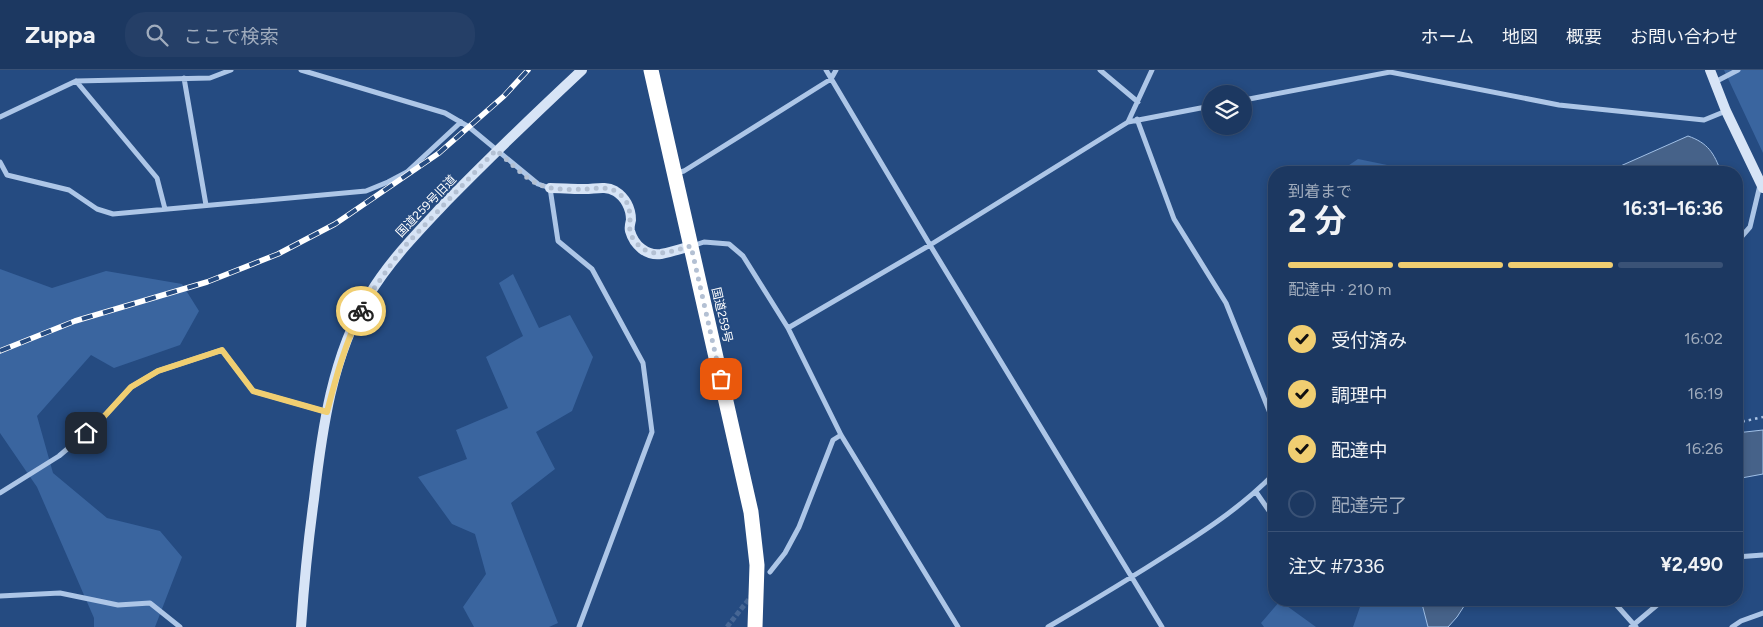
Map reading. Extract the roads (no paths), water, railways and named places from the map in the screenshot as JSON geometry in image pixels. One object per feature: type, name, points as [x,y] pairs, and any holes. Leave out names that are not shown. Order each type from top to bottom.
[{"type":"highway","name":"国道259号","points":[[651,70],[751,512],[757,565],[755,627]]},
{"type":"street","points":[[0,117],[76,80],[210,78],[231,70]]},
{"type":"street","points":[[301,70],[445,113],[461,122],[538,184],[550,188],[583,190],[600,188],[617,192],[629,207],[631,219],[629,229],[633,239],[639,248],[648,252],[660,254],[704,242],[729,244],[743,256],[788,328],[841,435],[958,627]]},
{"type":"street","name":"国道259号旧道","points":[[301,627],[304,575],[327,412],[346,344],[368,297],[402,249],[496,150],[582,70]]},
{"type":"street","points":[[826,70],[1162,627]]},
{"type":"street","points":[[674,174],[684,171],[831,79],[836,70]]},
{"type":"street","points":[[1100,70],[1138,102]]},
{"type":"street","points":[[1128,122],[1152,70]]},
{"type":"street","points":[[1710,70],[1726,110],[1762,185],[1750,227],[1743,235]]},
{"type":"street","points":[[1715,82],[1738,70]]},
{"type":"street","points":[[1252,98],[1390,72],[1559,105],[1704,120],[1726,110]]},
{"type":"street","points":[[184,78],[206,206]]},
{"type":"street","points":[[76,80],[157,178],[165,209]]},
{"type":"street","points":[[788,328],[930,245],[1128,122],[1202,108]]},
{"type":"street","points":[[1137,119],[1174,219],[1226,303],[1268,408]]},
{"type":"street","points":[[0,162],[7,175],[69,190],[97,209],[113,214],[206,206],[366,191],[407,172],[461,122]]},
{"type":"street","points":[[550,188],[558,241],[592,269],[643,363],[652,432],[579,627]]},
{"type":"street","points":[[0,493],[59,456],[99,422],[131,387],[158,371],[222,350],[253,391],[327,412]]},
{"type":"street","points":[[770,572],[786,554],[833,440],[841,435]]},
{"type":"street","points":[[1048,627],[1131,578],[1225,517],[1268,480]]},
{"type":"street","points":[[1256,492],[1268,509]]},
{"type":"street","points":[[1743,556],[1763,555]]},
{"type":"street","points":[[0,596],[60,593],[118,605],[150,604],[180,627]]},
{"type":"street","points":[[1617,606],[1634,626],[1656,606]]},
{"type":"street","points":[[1732,627],[1740,621],[1763,613]]},
{"type":"tunnel","points":[[727,627],[753,594]]},
{"type":"railway","points":[[0,351],[75,321],[207,282],[278,254],[335,224],[439,153],[504,96],[528,70]]}]
